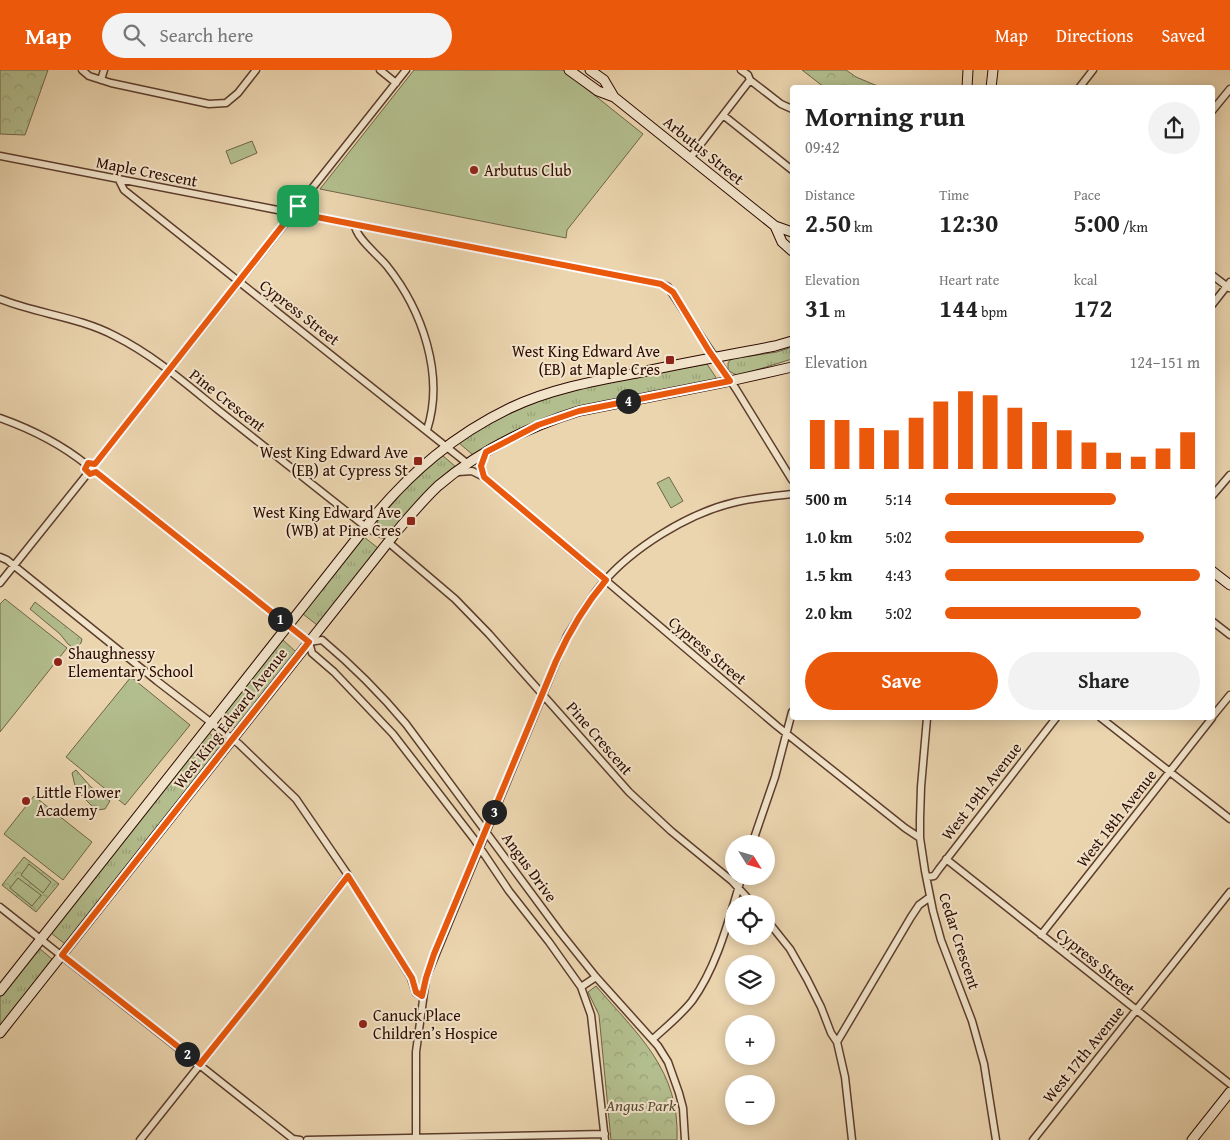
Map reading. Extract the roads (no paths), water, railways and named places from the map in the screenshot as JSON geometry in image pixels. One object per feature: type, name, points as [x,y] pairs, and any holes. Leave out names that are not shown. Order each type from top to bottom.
[{"type":"main road","name":"Arbutus Street","points":[[570,70],[598,92],[614,97]]},
{"type":"main road","name":"Arbutus Street","points":[[590,70],[604,80],[614,97],[775,226],[790,231]]},
{"type":"main road","points":[[967,85],[968,70]]},
{"type":"main road","points":[[991,85],[993,70]]},
{"type":"main road","name":"Arbutus Street","points":[[775,226],[782,242],[790,249]]},
{"type":"main road","name":"West King Edward Avenue","points":[[0,991],[366,527],[413,473],[446,446],[499,413],[572,385],[790,342]]},
{"type":"main road","name":"West King Edward Avenue","points":[[0,1033],[388,542],[438,487],[486,452],[538,425],[579,411],[730,381],[790,366]]},
{"type":"main road","points":[[1215,573],[1230,585]]},
{"type":"main road","points":[[1192,1140],[1230,1091]]},
{"type":"street","points":[[82,70],[89,76],[111,84],[209,104],[226,103],[238,93],[256,70]]},
{"type":"street","points":[[101,80],[104,70]]},
{"type":"street","points":[[380,70],[396,83]]},
{"type":"street","points":[[298,206],[406,70]]},
{"type":"street","points":[[741,70],[748,75],[750,80],[781,104],[790,108]]},
{"type":"street","points":[[1081,85],[1093,70]]},
{"type":"street","points":[[690,158],[750,80]]},
{"type":"street","points":[[1215,107],[1230,89]]},
{"type":"street","points":[[723,115],[790,168]]},
{"type":"street","name":"Maple Crescent","points":[[0,157],[289,214]]},
{"type":"street","name":"Cypress Street","points":[[120,180],[124,190],[468,464]]},
{"type":"street","points":[[95,464],[239,281],[289,214],[292,206],[298,206]]},
{"type":"street","points":[[298,206],[301,214]]},
{"type":"street","points":[[289,214],[296,218],[301,214]]},
{"type":"street","points":[[301,214],[661,284],[673,292],[790,477]]},
{"type":"street","points":[[355,225],[358,234],[388,266],[407,295],[420,321],[428,348],[432,378],[433,398],[426,430]]},
{"type":"street","points":[[1215,277],[1229,286],[1215,302]]},
{"type":"street","name":"Pine Crescent","points":[[0,299],[88,324],[116,336],[168,370],[366,527],[372,531],[384,534],[397,531]]},
{"type":"street","points":[[0,418],[56,443],[87,465]]},
{"type":"street","points":[[484,477],[481,466],[486,452]]},
{"type":"street","points":[[87,465],[90,462],[95,464]]},
{"type":"street","points":[[88,473],[96,472],[95,464]]},
{"type":"street","points":[[87,465],[85,469],[88,473]]},
{"type":"street","name":"Cypress Street","points":[[455,473],[472,471],[484,477],[787,734],[920,838]]},
{"type":"street","name":"Angus Drive","points":[[96,472],[309,642],[312,653],[334,672],[394,734],[479,846],[509,891],[581,987],[591,1015],[605,1137]]},
{"type":"street","points":[[0,583],[88,473]]},
{"type":"street","points":[[1215,492],[1230,474]]},
{"type":"street","points":[[416,1138],[416,1052],[422,996],[426,978],[434,954],[567,636],[586,606],[606,580],[634,552],[666,531],[708,511],[734,502],[790,494]]},
{"type":"street","name":"Pine Crescent","points":[[388,542],[455,599],[489,634],[629,792],[671,832],[745,895]]},
{"type":"street","points":[[0,557],[14,566],[233,740],[296,799],[348,876],[412,978],[416,992],[422,996]]},
{"type":"street","points":[[1215,623],[1230,635]]},
{"type":"street","name":"Angus Drive","points":[[309,642],[322,640],[380,694],[406,724],[519,878],[596,976],[653,1039],[668,1062],[679,1093],[683,1108],[686,1140]]},
{"type":"street","name":"West 18th Avenue","points":[[1215,713],[1230,695]]},
{"type":"street","points":[[755,835],[775,777],[790,720]]},
{"type":"street","name":"Cedar Crescent","points":[[927,720],[921,786],[920,838],[926,877],[942,940],[972,1021],[984,1064],[996,1140]]},
{"type":"street","name":"West 19th Avenue","points":[[926,877],[934,876],[1054,720]]},
{"type":"street","points":[[1104,720],[1230,819]]},
{"type":"street","name":"West 18th Avenue","points":[[1040,934],[1210,720]]},
{"type":"street","name":"Cypress Street","points":[[946,859],[1136,1011],[1230,1091]]},
{"type":"street","points":[[140,1140],[348,876]]},
{"type":"street","points":[[653,1039],[690,1003],[704,983],[714,960],[739,885]]},
{"type":"street","name":"West 17th Avenue","points":[[1033,1140],[1230,892]]},
{"type":"street","points":[[837,1042],[911,917],[919,905],[930,897]]},
{"type":"street","points":[[0,907],[295,1140]]},
{"type":"street","points":[[775,930],[790,949],[821,1006],[831,1033],[837,1042],[845,1077],[852,1140]]},
{"type":"street","points":[[581,987],[596,976]]},
{"type":"street","points":[[307,1140],[605,1137]]},
{"type":"place","name":"Arbutus Club","points":[[474,170]]},
{"type":"place","name":"West King Edward Ave (EB) at Maple Cres","points":[[670,360]]},
{"type":"place","name":"West King Edward Ave (EB) at Cypress St","points":[[418,461]]},
{"type":"place","name":"West King Edward Ave (WB) at Pine Cres","points":[[411,521]]},
{"type":"place","name":"Shaughnessy Elementary School","points":[[58,662]]},
{"type":"place","name":"Little Flower Academy","points":[[26,801]]},
{"type":"place","name":"Canuck Place Children’s Hospice","points":[[363,1024]]},
{"type":"park label","name":"Angus Park","points":[[641,1105]]}]
